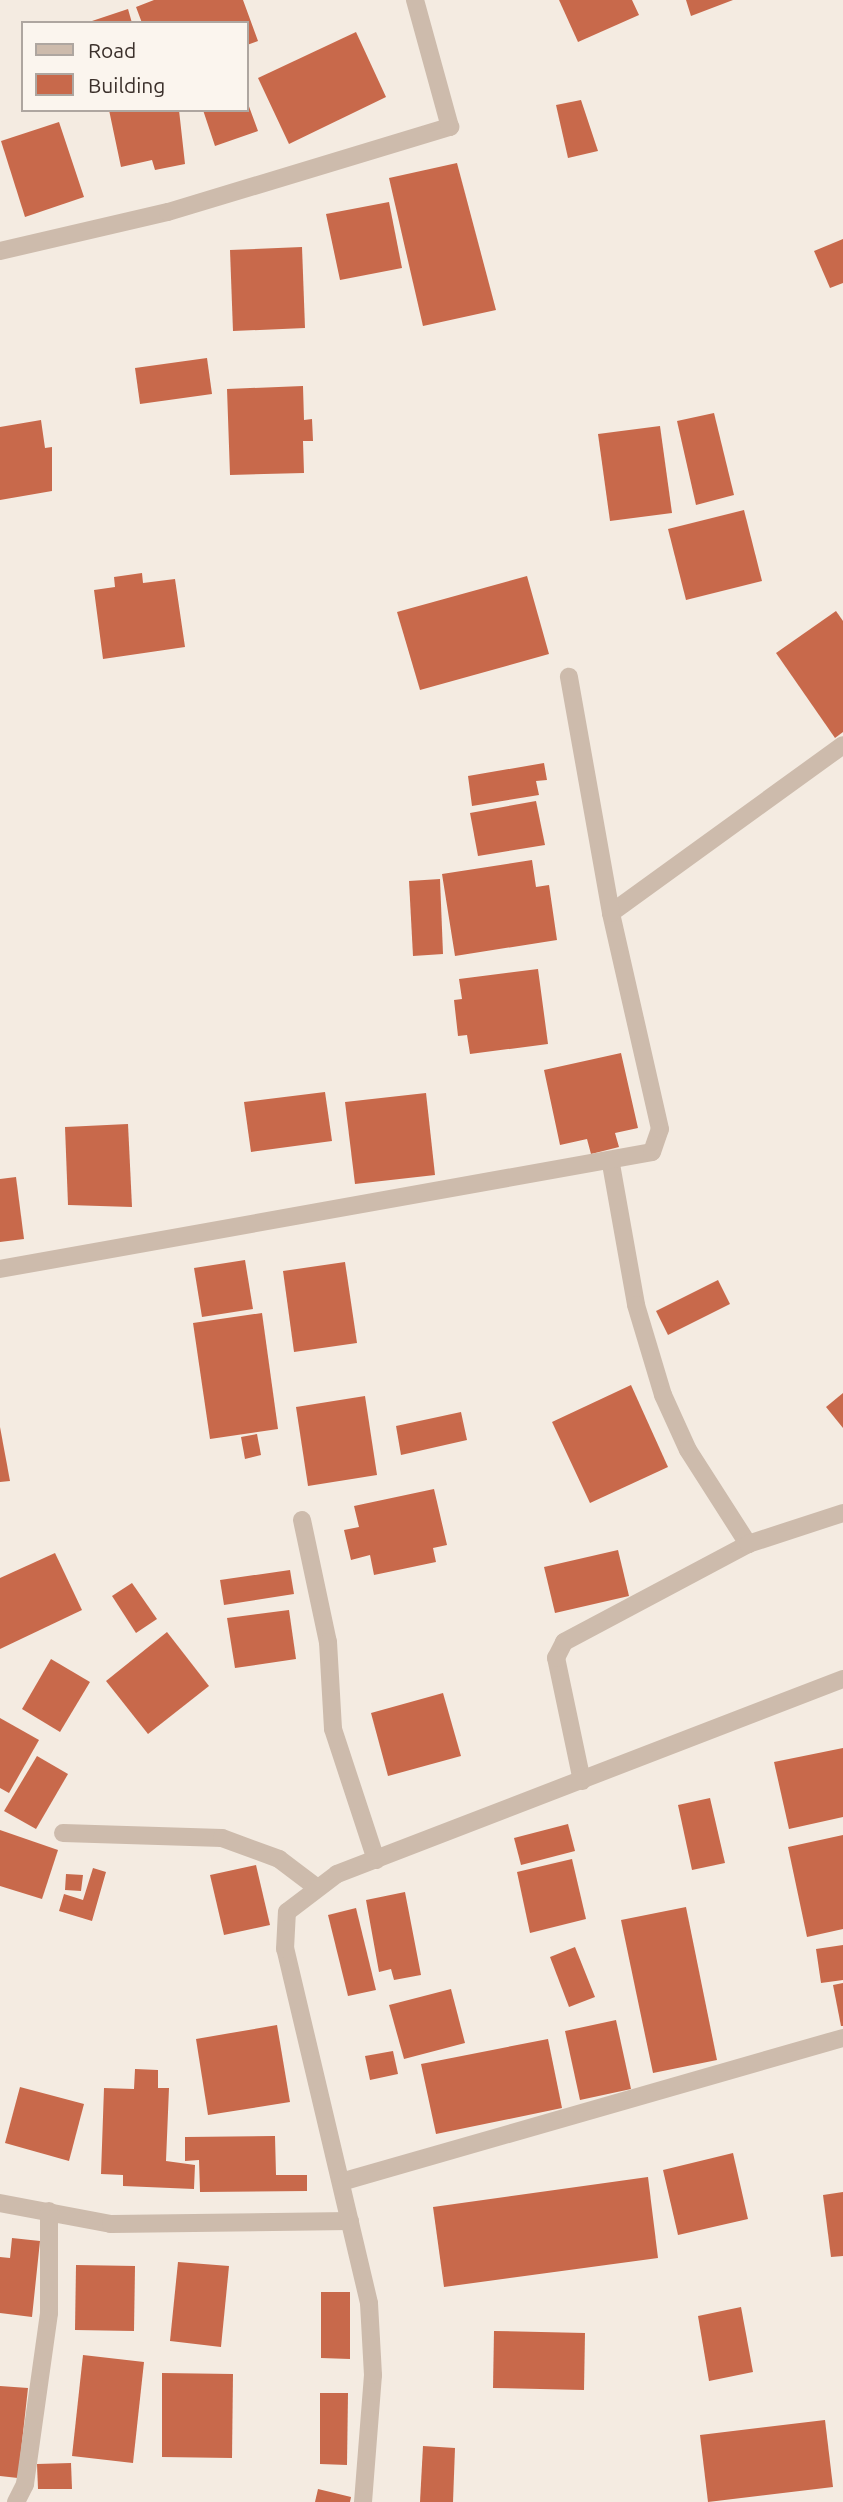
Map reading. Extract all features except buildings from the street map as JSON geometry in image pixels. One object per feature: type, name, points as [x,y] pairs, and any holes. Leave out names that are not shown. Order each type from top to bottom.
[{"type":"street","points":[[0,251],[168,212],[450,127],[415,0]]},
{"type":"street","points":[[0,1269],[611,1164],[652,1152],[660,1129],[611,912],[569,677]]},
{"type":"street","points":[[611,912],[843,745]]},
{"type":"street","points":[[611,1164],[636,1305],[663,1395],[688,1450],[748,1544]]},
{"type":"street","points":[[582,1781],[556,1658],[564,1642],[748,1544],[843,1513]]},
{"type":"street","points":[[302,1520],[328,1642],[333,1729],[376,1860]]},
{"type":"street","points":[[363,2502],[373,2375],[369,2303],[284,1941],[287,1912],[316,1887],[376,1860],[843,1679]]},
{"type":"street","points":[[63,1833],[222,1838],[279,1859],[316,1887]]},
{"type":"street","points":[[341,2182],[843,2038]]},
{"type":"street","points":[[0,2203],[111,2224],[350,2221]]},
{"type":"street","points":[[16,2502],[25,2484],[49,2313],[49,2211]]}]
